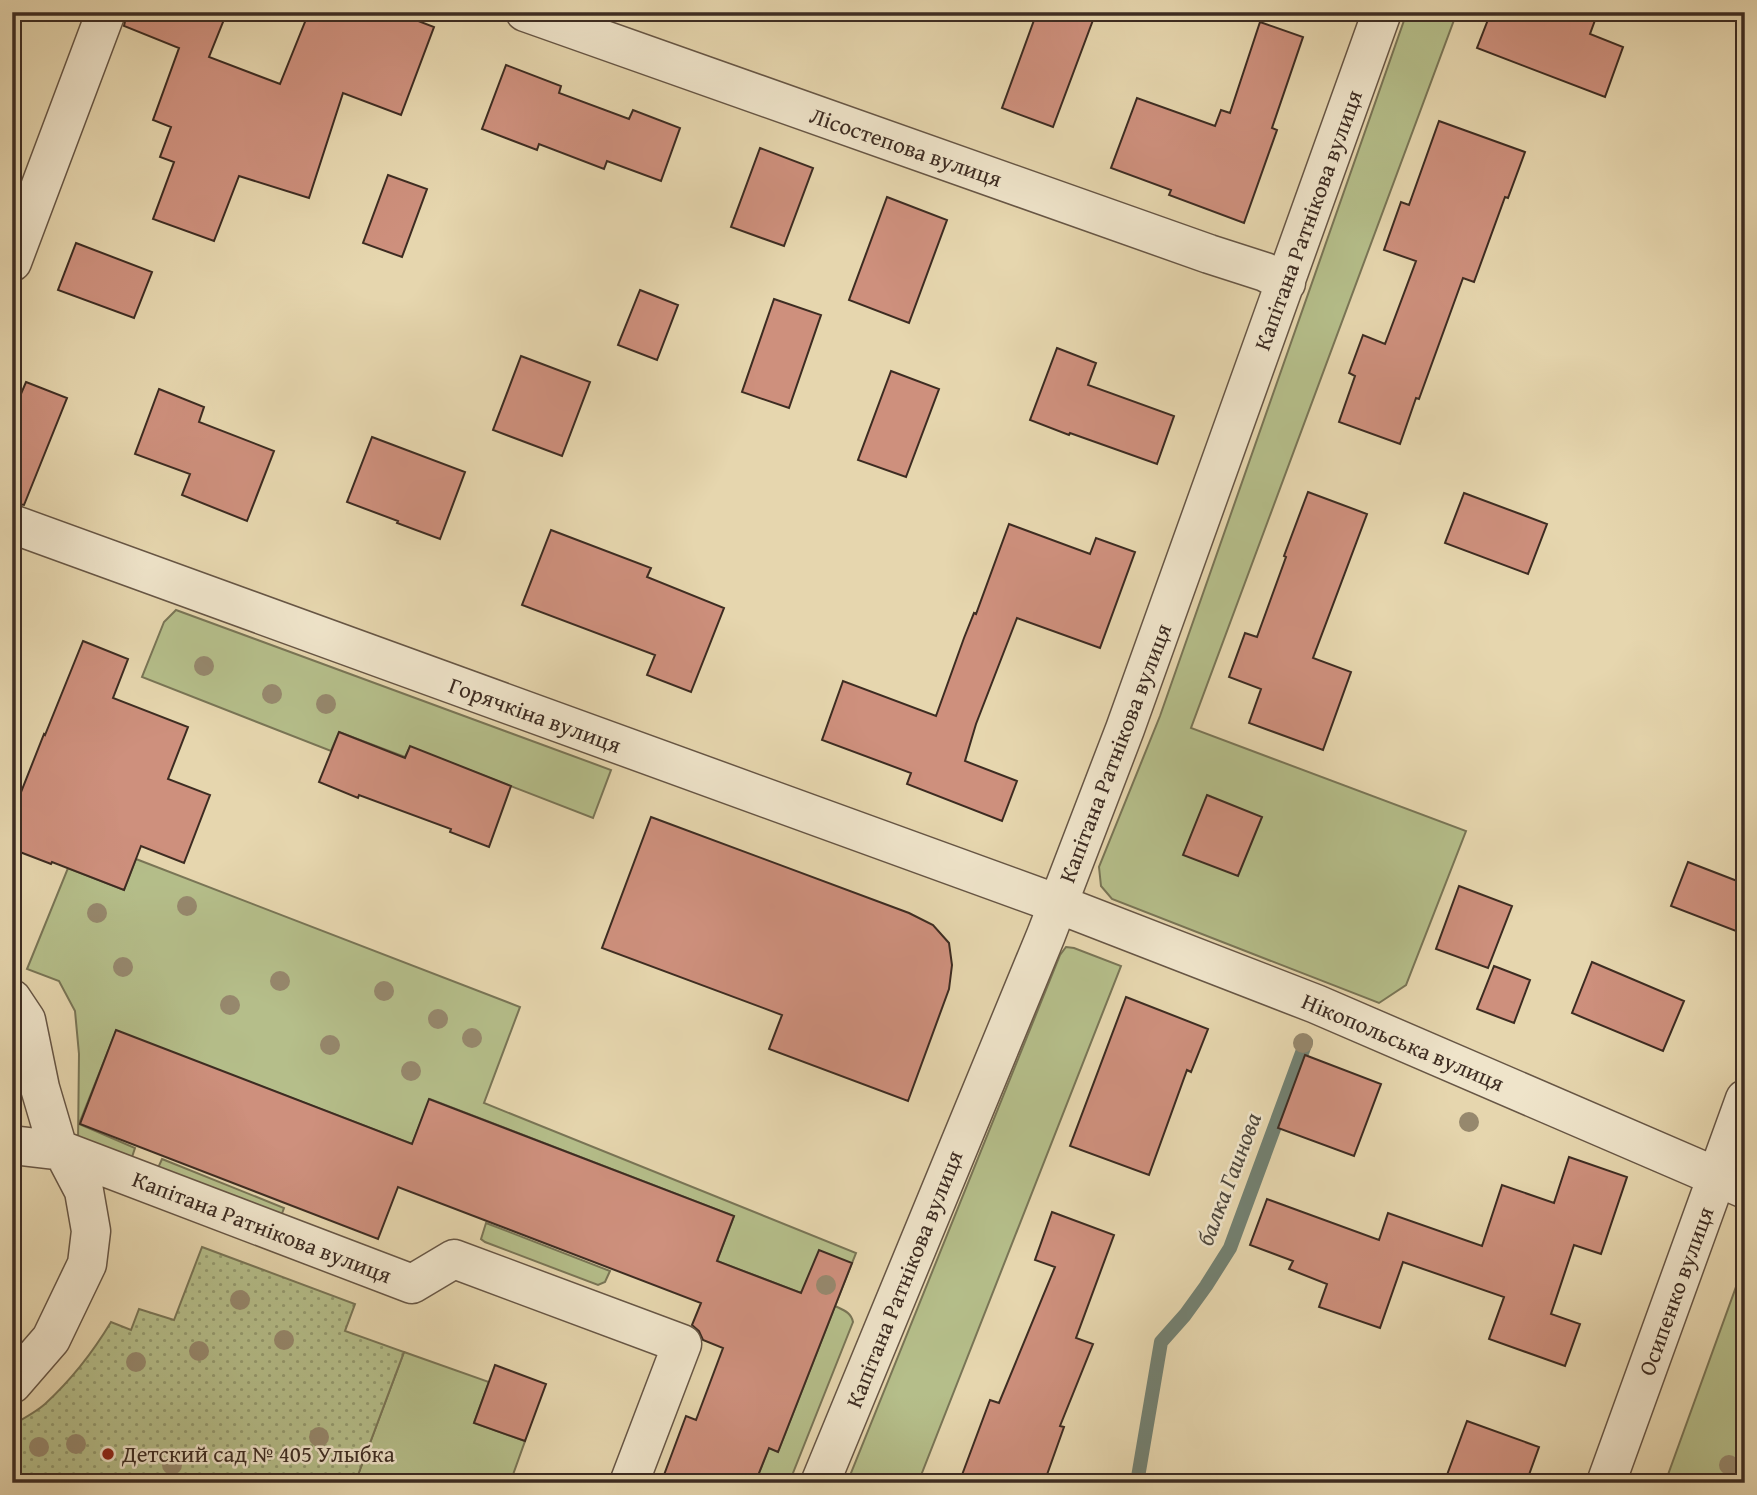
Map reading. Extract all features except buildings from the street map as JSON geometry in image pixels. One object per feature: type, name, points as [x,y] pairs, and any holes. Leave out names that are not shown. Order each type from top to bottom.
[{"type":"street","points":[[12,262],[106,12]]},
{"type":"street","name":"Лісостепова вулиця","points":[[525,12],[1196,250],[1265,272],[1286,283]]},
{"type":"street","name":"Капітана Ратнікова вулиця","points":[[820,1483],[1058,904],[1125,729],[1382,12]]},
{"type":"street","name":"Горячкіна вулиця","points":[[12,524],[1058,904]]},
{"type":"street","name":"Нікопольська вулиця","points":[[1058,904],[1317,1004],[1731,1183]]},
{"type":"street","points":[[12,999],[26,1020],[40,1088],[61,1150],[84,1191],[91,1231],[87,1264],[51,1339],[12,1384]]},
{"type":"street","name":"Осипенко вулиця","points":[[1606,1483],[1731,1183],[1745,1100]]},
{"type":"street","name":"Капітана Ратнікова вулиця","points":[[12,1145],[61,1150],[412,1284],[454,1259],[682,1344],[629,1483]]},
{"type":"green space","points":[[1407,12],[1457,12],[1191,728],[1466,831],[1406,985],[1379,1003],[1112,899],[1101,886],[1099,867],[1160,716]]},
{"type":"green space","points":[[176,610],[611,770],[593,818],[410,747],[405,757],[339,732],[331,751],[142,677],[164,622]]},
{"type":"green space","points":[[136,859],[520,1007],[484,1103],[856,1253],[835,1306],[717,1261],[734,1216],[430,1099],[412,1144],[116,1031],[79,1124],[135,1148],[131,1160],[78,1143],[79,1054],[75,1011],[59,981],[27,969],[68,868],[124,890]]},
{"type":"green space","points":[[1066,947],[1121,966],[918,1483],[847,1483],[1060,955]]},
{"type":"green space","points":[[162,1159],[284,1208],[280,1219],[158,1168]]},
{"type":"green space","points":[[486,1223],[610,1271],[605,1282],[598,1285],[485,1242],[481,1239]]},
{"type":"green space","points":[[202,1247],[355,1304],[345,1331],[404,1352],[355,1483],[12,1483],[12,1425],[41,1407],[64,1385],[111,1322],[131,1330],[139,1309],[174,1320]]},
{"type":"green space","points":[[1745,1262],[1745,1483],[1665,1483]]},
{"type":"green space","points":[[835,1306],[849,1314],[853,1322],[789,1483],[755,1483],[769,1448],[778,1452]]},
{"type":"green space","points":[[404,1352],[489,1382],[474,1423],[525,1441],[510,1483],[355,1483]]},
{"type":"waterway","name":"балка Гаинова","points":[[1137,1483],[1161,1342],[1185,1315],[1230,1248],[1306,1042]]},
{"type":"place","name":"Детский сад № 405 Улыбка","points":[[108,1454]]}]
